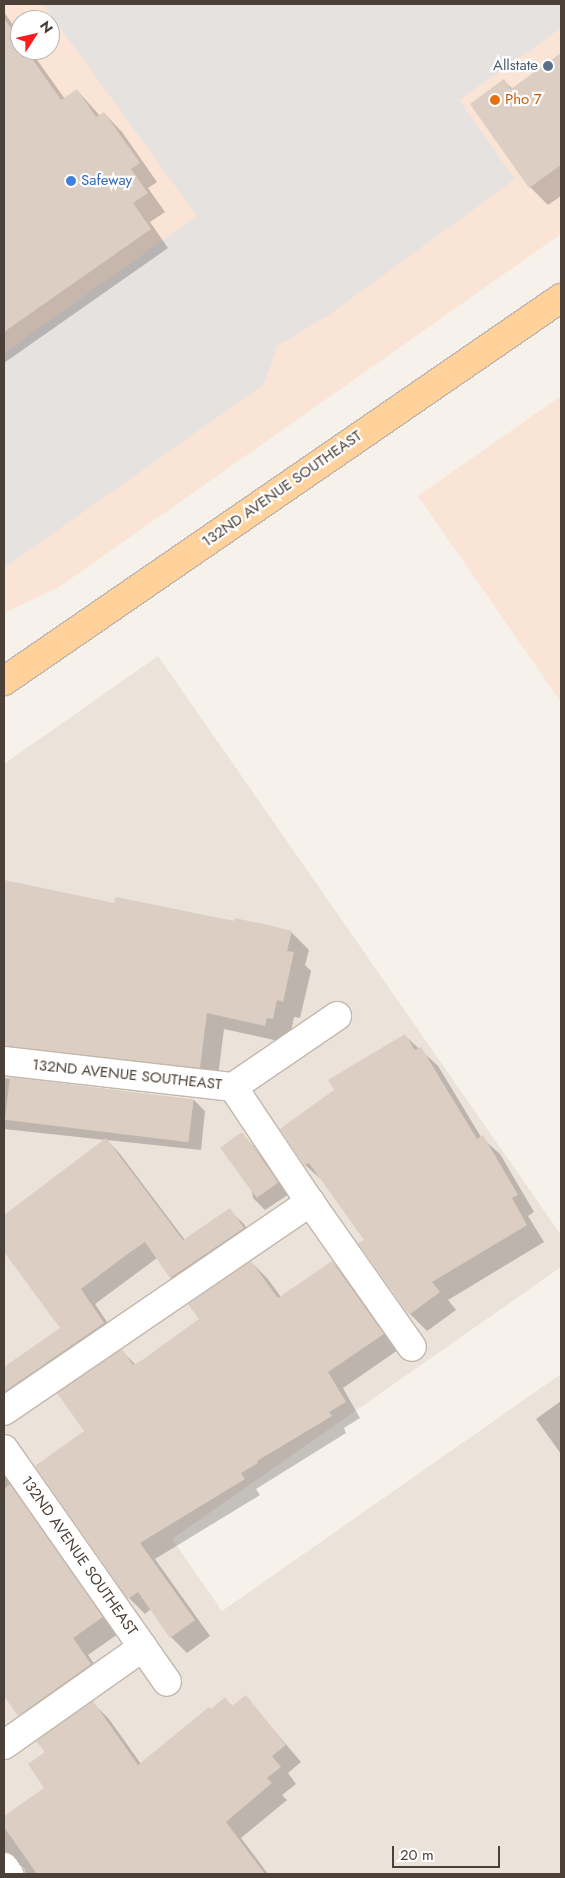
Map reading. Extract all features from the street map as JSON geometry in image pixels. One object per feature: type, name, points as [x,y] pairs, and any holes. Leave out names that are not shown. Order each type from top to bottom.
[{"type":"main road","name":"132ND AVENUE SOUTHEAST","points":[[4,681],[561,298]]},
{"type":"street","points":[[233,1087],[337,1016]]},
{"type":"street","name":"132ND AVENUE SOUTHEAST","points":[[4,1061],[233,1087],[310,1202],[412,1347]]},
{"type":"street","points":[[4,1411],[310,1202]]},
{"type":"street","name":"132ND AVENUE SOUTHEAST","points":[[4,1449],[142,1648],[4,1745]]},
{"type":"street","points":[[142,1648],[167,1682]]},
{"type":"street","points":[[4,1867],[9,1874]]},
{"type":"shaded area","points":[[4,4],[561,4],[561,234],[59,587],[4,613]]},
{"type":"shaded area","points":[[43,4],[561,4],[561,28],[459,100],[515,179],[330,314],[277,346],[264,384],[4,568],[4,353],[197,216],[60,27],[60,10],[47,10]]},
{"type":"shaded area","points":[[561,396],[561,702],[418,496]]},
{"type":"shaded area","points":[[158,656],[561,1235],[561,1267],[172,1539],[222,1611],[561,1374],[561,1874],[4,1874],[4,764]]},
{"type":"building","name":"Safeway","points":[[4,18],[10,27],[10,60],[33,60],[61,100],[77,89],[96,117],[104,112],[140,163],[131,169],[148,193],[133,203],[151,229],[4,332]]},
{"type":"building","points":[[561,53],[561,165],[529,188],[470,104],[504,79],[511,89]]},
{"type":"building","points":[[4,880],[114,903],[116,897],[234,921],[234,918],[292,931],[287,951],[294,952],[283,1002],[277,1000],[273,1019],[267,1018],[265,1026],[207,1013],[200,1068],[4,1046]]},
{"type":"building","points":[[405,1034],[415,1050],[421,1047],[477,1139],[483,1135],[518,1195],[512,1198],[527,1225],[432,1282],[440,1292],[409,1315],[358,1243],[364,1240],[309,1163],[304,1165],[280,1129],[334,1090],[328,1080]]},
{"type":"building","points":[[10,1077],[194,1100],[188,1142],[5,1120]]},
{"type":"building","points":[[242,1132],[278,1182],[257,1198],[220,1148]]},
{"type":"building","points":[[106,1138],[183,1240],[230,1208],[244,1228],[170,1278],[145,1242],[81,1289],[104,1323],[4,1392],[4,1367],[60,1328],[4,1252],[4,1215]]},
{"type":"building","points":[[251,1261],[278,1298],[332,1261],[384,1334],[328,1372],[346,1402],[329,1412],[332,1416],[257,1461],[258,1463],[241,1473],[245,1479],[140,1543],[195,1620],[170,1638],[138,1592],[128,1599],[35,1466],[84,1431],[57,1393],[122,1349],[133,1365],[144,1359],[199,1319],[188,1304]]},
{"type":"building","points":[[10,1484],[103,1617],[73,1638],[91,1664],[18,1716],[4,1696],[4,1489]]},
{"type":"building","points":[[246,1695],[286,1745],[272,1756],[281,1767],[267,1778],[272,1783],[226,1822],[265,1874],[37,1874],[4,1827],[4,1816],[44,1788],[28,1764],[45,1752],[36,1741],[93,1701],[138,1765],[209,1707],[211,1709],[225,1697],[232,1706]]},
{"type":"place","name":"Allstate","points":[[548,66]]},
{"type":"place","name":"Pho 7","points":[[495,100]]},
{"type":"place","name":"Safeway","points":[[71,181]]}]
